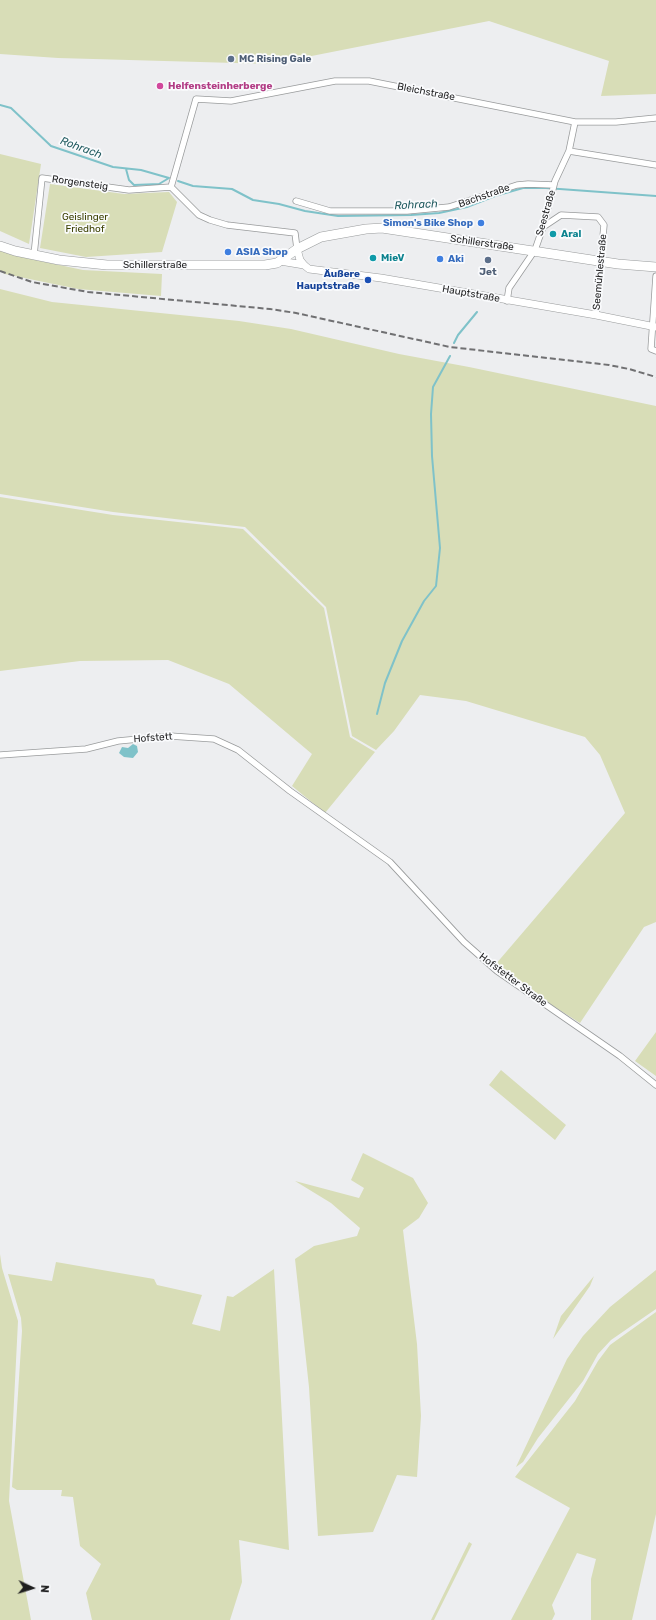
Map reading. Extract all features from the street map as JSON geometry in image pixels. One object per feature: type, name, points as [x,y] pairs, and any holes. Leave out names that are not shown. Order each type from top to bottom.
[{"type":"main road","name":"Schillerstraße","points":[[0,246],[82,263],[130,266],[222,264],[265,265],[280,261],[309,242],[333,235],[382,228],[535,250],[601,262],[642,267],[656,267]]},
{"type":"street","name":"Bleichstraße","points":[[171,187],[196,99],[231,101],[335,81],[370,81],[575,122],[616,122],[656,118]]},
{"type":"street","name":"Seestraße","points":[[507,301],[509,288],[535,250],[554,186],[569,151],[575,122]]},
{"type":"street","points":[[569,151],[656,165]]},
{"type":"street","name":"Rorgensteig","points":[[34,252],[42,178],[129,190],[171,187]]},
{"type":"street","name":"Bachstraße","points":[[296,201],[330,211],[407,211],[449,207],[516,185],[528,184],[554,186]]},
{"type":"street","points":[[171,187],[199,215],[210,220],[227,225],[295,233],[299,257],[304,265]]},
{"type":"street","name":"Seemühlestraße","points":[[543,226],[561,215],[598,217],[604,226],[596,315]]},
{"type":"street","name":"Hauptstraße","points":[[280,261],[304,265],[310,269],[368,276],[654,326]]},
{"type":"street","points":[[656,276],[654,326],[651,349],[656,351]]},
{"type":"street","name":"Hofstett","points":[[0,755],[86,749],[118,741],[170,736],[214,739],[238,750],[290,791],[325,816]]},
{"type":"street","name":"Hofstetter Straße","points":[[325,816],[390,862],[464,942],[498,971],[620,1056],[656,1085]]},
{"type":"green space","points":[[0,0],[656,0],[656,94],[601,96],[609,61],[489,21],[271,64],[58,58],[0,54]]},
{"type":"green space","name":"Geislinger Friedhof","points":[[0,154],[41,164],[29,244],[0,231]]},
{"type":"green space","name":"Geislinger Friedhof","points":[[50,184],[124,194],[169,192],[177,202],[162,252],[86,257],[40,248]]},
{"type":"green space","points":[[0,250],[12,255],[83,270],[162,274],[161,296],[78,289],[5,274],[0,271]]},
{"type":"green space","points":[[0,289],[52,302],[239,321],[291,329],[399,354],[656,406],[656,922],[644,927],[580,1023],[514,981],[495,965],[625,813],[600,755],[585,737],[466,701],[420,695],[394,731],[376,750],[352,736],[326,607],[245,527],[113,512],[0,494]]},
{"type":"green space","points":[[0,497],[113,515],[243,529],[324,608],[350,737],[375,752],[325,813],[292,786],[312,754],[229,684],[168,660],[80,661],[0,671]]},
{"type":"green space","points":[[656,1032],[656,1076],[635,1061]]},
{"type":"green space","points":[[501,1070],[566,1125],[555,1140],[489,1085]]},
{"type":"green space","points":[[363,1153],[413,1178],[428,1203],[419,1218],[403,1230],[417,1344],[421,1416],[417,1477],[397,1475],[373,1532],[318,1536],[309,1387],[295,1259],[314,1246],[357,1236],[360,1228],[331,1203],[295,1181],[359,1198],[364,1188],[351,1180]]},
{"type":"green space","points":[[0,1254],[2,1268],[18,1321],[9,1501],[31,1620],[0,1620]]},
{"type":"green space","points":[[56,1262],[154,1279],[157,1285],[202,1295],[192,1324],[220,1331],[227,1296],[233,1297],[274,1269],[289,1550],[239,1540],[242,1582],[230,1620],[92,1620],[86,1593],[101,1564],[80,1546],[73,1497],[61,1496],[62,1490],[17,1490],[12,1487],[22,1331],[21,1318],[8,1274],[52,1281]]},
{"type":"green space","points":[[656,1270],[656,1309],[611,1340],[598,1354],[583,1381],[538,1438],[523,1462],[516,1467],[567,1359],[583,1336],[610,1307]]},
{"type":"green space","points":[[594,1276],[590,1286],[553,1339],[561,1316]]},
{"type":"green space","points":[[656,1312],[656,1514],[632,1620],[591,1620],[591,1579],[596,1559],[577,1553],[552,1605],[555,1614],[552,1620],[511,1620],[570,1508],[515,1477],[575,1401],[598,1361],[610,1345]]},
{"type":"green space","points":[[469,1542],[472,1544],[434,1620],[431,1620]]},
{"type":"water","points":[[133,744],[137,746],[138,752],[133,758],[124,757],[119,753],[122,747],[128,748]]},
{"type":"waterway","name":"Rohrach","points":[[0,105],[11,108],[51,146],[113,167],[141,170],[169,178]]},
{"type":"waterway","points":[[126,169],[129,180],[134,185],[159,184],[169,178]]},
{"type":"waterway","name":"Rohrach","points":[[178,181],[193,186],[232,189],[253,200],[338,216],[439,213],[467,207],[495,196],[523,188],[546,188],[656,196]]},
{"type":"waterway","points":[[454,343],[458,335],[477,312]]},
{"type":"waterway","points":[[377,714],[385,683],[402,641],[424,601],[436,586],[440,548],[432,456],[431,414],[433,387],[450,356]]},
{"type":"railway","points":[[0,271],[32,282],[88,292],[270,309],[296,313],[450,347],[609,365],[656,377]]},
{"type":"place","name":"MC Rising Gale","points":[[231,59]]},
{"type":"place","name":"Helfensteinherberge","points":[[160,86]]},
{"type":"place","name":"Simon's Bike Shop","points":[[481,223]]},
{"type":"place","name":"Aral","points":[[553,234]]},
{"type":"place","name":"ASIA Shop","points":[[228,252]]},
{"type":"place","name":"MieV","points":[[373,258]]},
{"type":"place","name":"Aki","points":[[440,259]]},
{"type":"place","name":"Jet","points":[[488,260]]},
{"type":"place","name":"Äußere Hauptstraße","points":[[368,280]]}]
